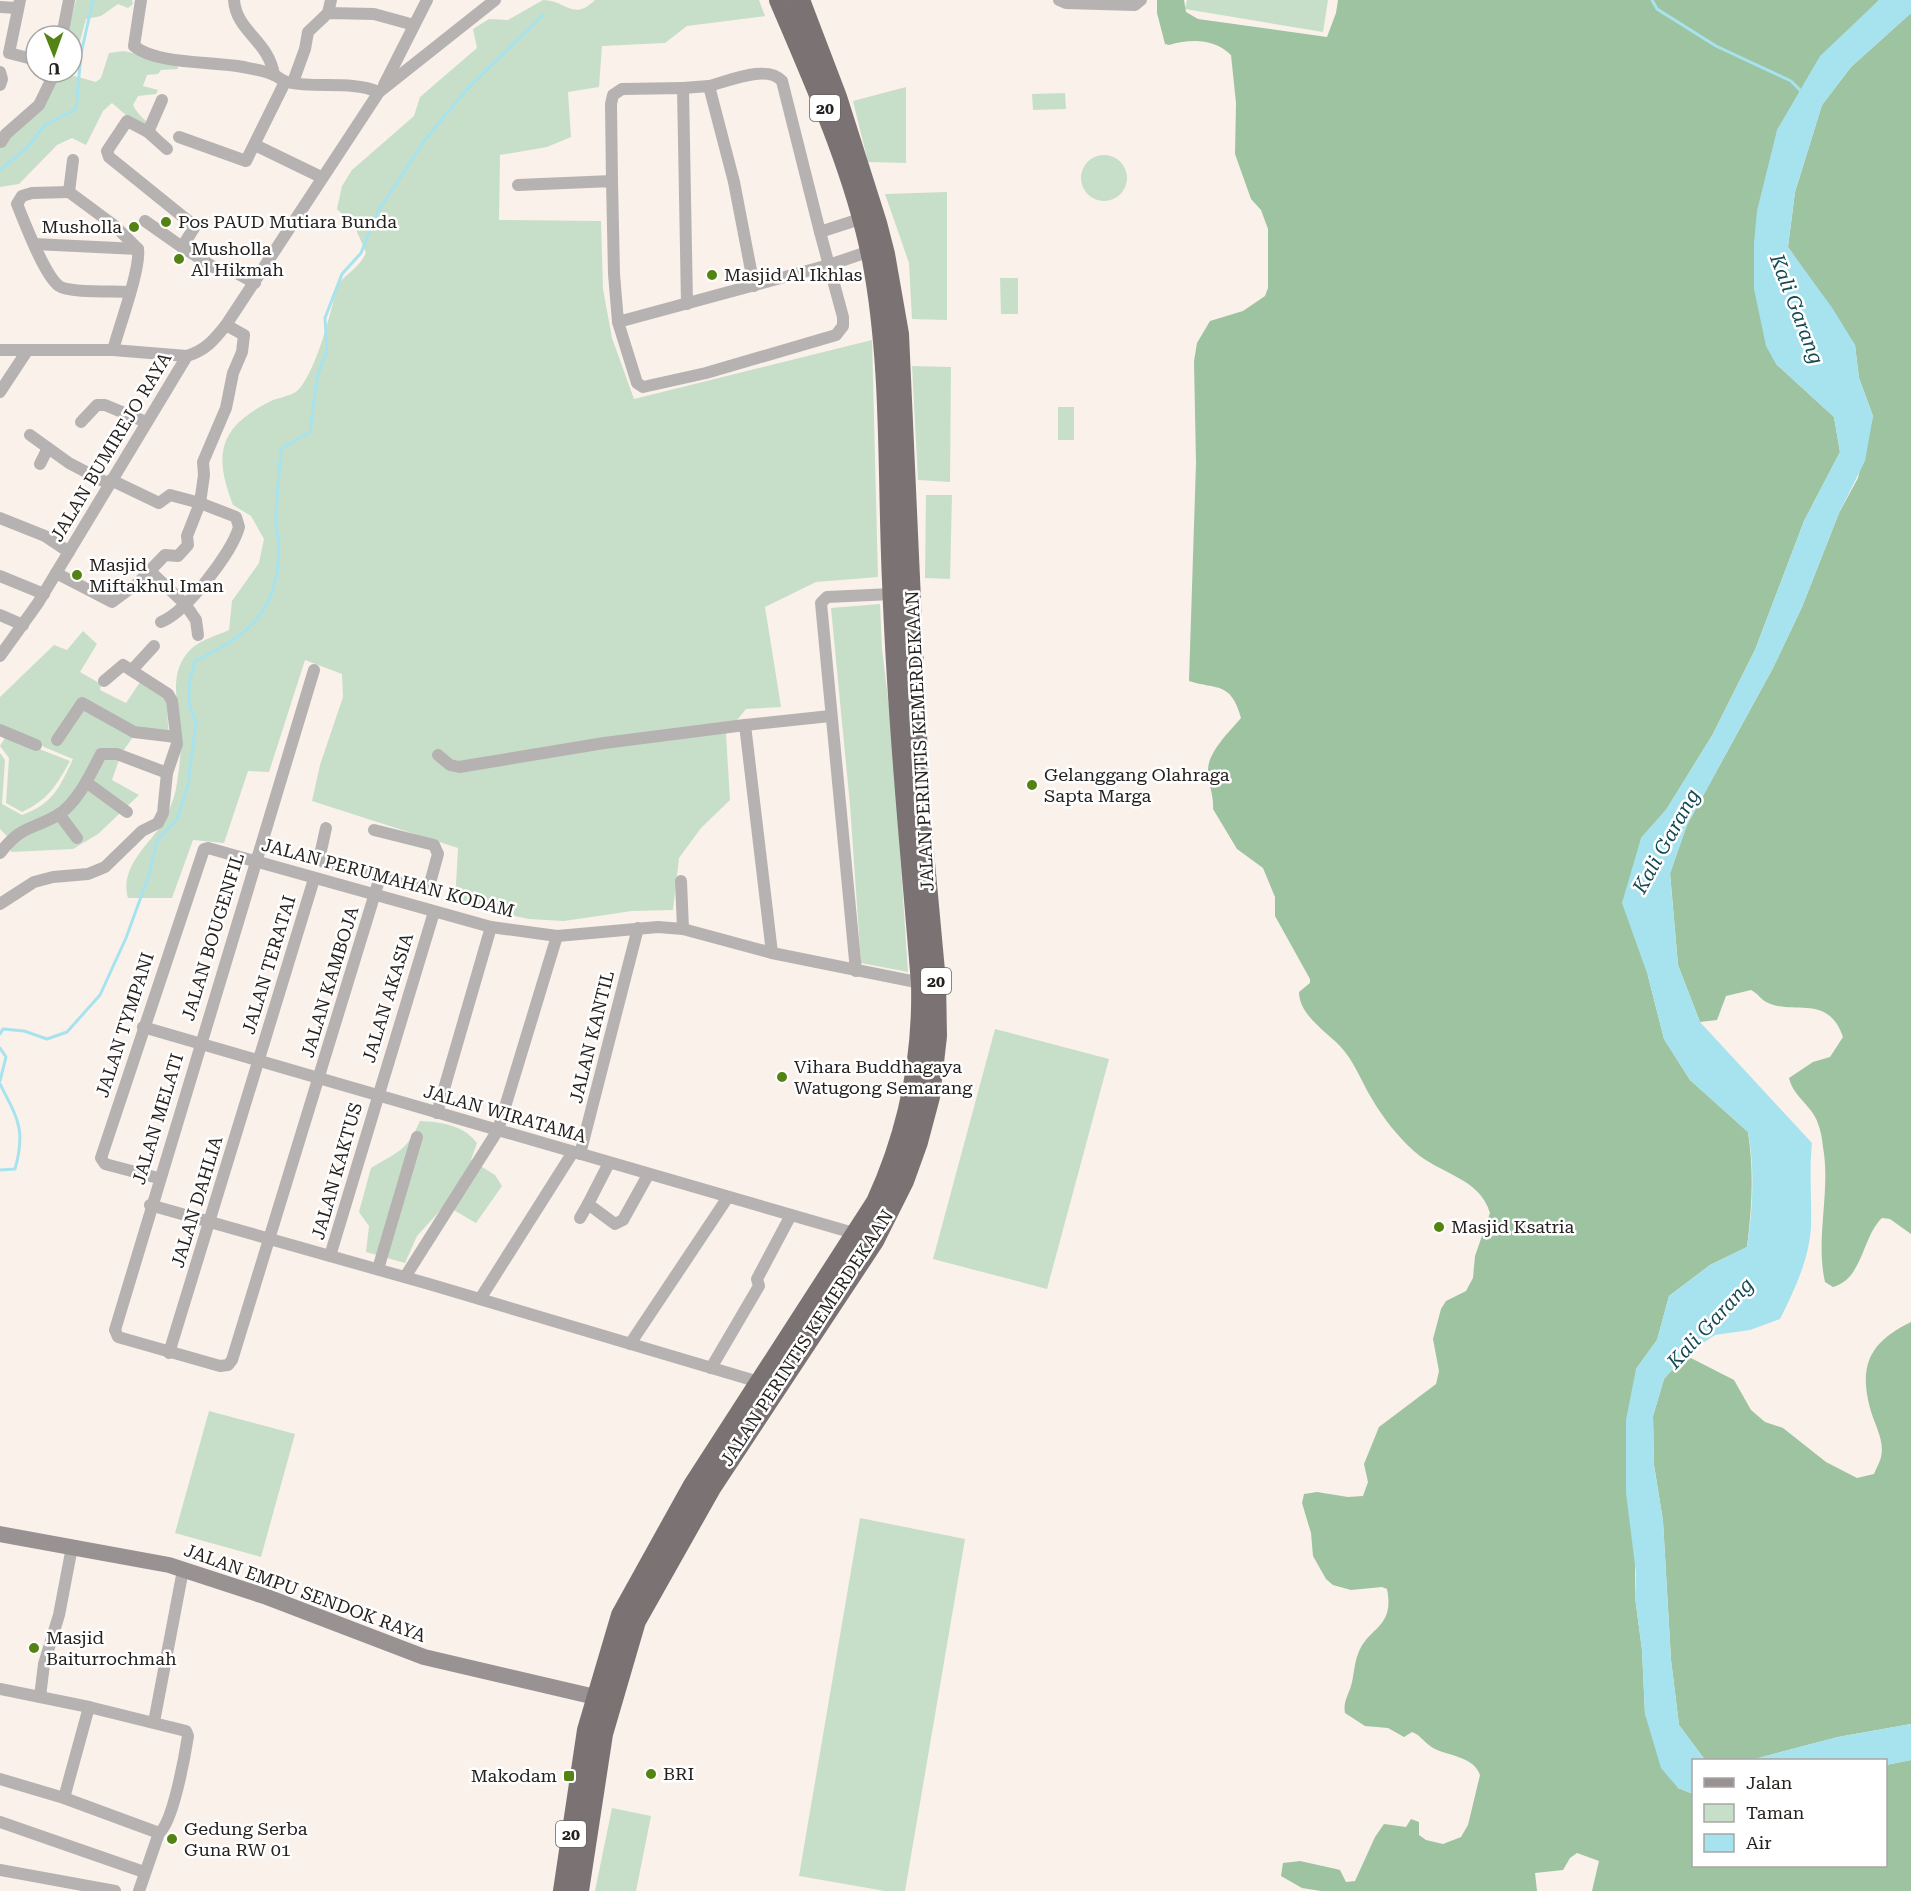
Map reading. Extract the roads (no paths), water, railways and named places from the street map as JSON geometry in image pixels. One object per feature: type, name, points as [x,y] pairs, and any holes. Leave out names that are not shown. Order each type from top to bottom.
[{"type":"highway","name":"JALAN PERINTIS KEMERDEKAAN","points":[[768,1385],[876,1203],[890,1172],[913,1093],[921,1036],[899,334],[885,254],[867,217],[823,102],[779,0]]},
{"type":"highway","name":"JALAN PERINTIS KEMERDEKAAN","points":[[579,1891],[603,1699],[621,1615],[692,1487],[874,1241],[904,1181],[930,1097],[937,1036],[937,1007],[892,594],[885,364],[867,217],[837,97],[800,0]]},
{"type":"highway","name":"JALAN PERINTIS KEMERDEKAAN","points":[[563,1891],[586,1737],[603,1699]]},
{"type":"main road","name":"JALAN EMPU SENDOK RAYA","points":[[0,1534],[169,1565],[267,1597],[424,1657],[603,1699]]},
{"type":"street","points":[[64,24],[69,0]]},
{"type":"street","points":[[141,0],[134,39],[134,46],[140,50],[178,60],[242,67],[274,75],[289,82],[335,83],[381,90],[427,0]]},
{"type":"street","points":[[234,0],[238,21],[264,48],[272,63],[274,75]]},
{"type":"street","points":[[179,137],[242,161],[248,159],[305,49],[308,32],[328,13],[331,0]]},
{"type":"street","points":[[1059,1],[1135,5],[1141,0]]},
{"type":"street","name":"JALAN BUMIREJO RAYA","points":[[0,656],[44,594],[187,356],[202,351],[212,343],[226,325],[321,177],[381,90],[492,1]]},
{"type":"street","points":[[0,7],[18,4],[4,54],[24,58]]},
{"type":"street","points":[[328,13],[374,14],[414,25]]},
{"type":"street","points":[[0,72],[0,85]]},
{"type":"street","points":[[767,73],[777,74],[783,81],[843,317],[841,331],[836,335],[706,373],[643,387],[637,383],[618,322],[614,273],[611,104],[613,95],[622,89],[709,86],[767,73]]},
{"type":"street","points":[[1,142],[6,134],[39,105],[49,84]]},
{"type":"street","points":[[709,86],[734,182],[754,286]]},
{"type":"street","points":[[683,88],[687,304]]},
{"type":"street","points":[[148,132],[162,100]]},
{"type":"street","points":[[168,149],[148,132],[127,121],[108,149],[108,155],[192,224],[194,228],[182,247]]},
{"type":"street","points":[[255,145],[321,177]]},
{"type":"street","points":[[69,192],[73,160]]},
{"type":"street","points":[[518,185],[612,181]]},
{"type":"street","points":[[113,350],[128,292],[139,264],[138,249],[115,226],[69,192],[32,193],[19,199],[17,204],[34,244],[60,286],[66,289],[128,292]]},
{"type":"street","points":[[820,232],[867,217]]},
{"type":"street","points":[[145,221],[215,268],[231,270],[255,283]]},
{"type":"street","points":[[34,244],[138,249]]},
{"type":"street","points":[[618,322],[829,265],[870,251]]},
{"type":"street","points":[[56,573],[112,602],[150,571],[165,555],[178,556],[188,545],[187,536],[200,503],[204,476],[202,462],[226,408],[233,373],[245,342],[244,335],[226,325]]},
{"type":"street","points":[[0,350],[113,350],[187,356]]},
{"type":"street","points":[[0,392],[27,351]]},
{"type":"street","points":[[81,422],[97,405],[105,405],[146,422]]},
{"type":"street","points":[[30,435],[48,448],[110,482],[159,503],[170,495],[200,503],[236,517],[239,527],[225,556],[185,604],[161,622]]},
{"type":"street","points":[[40,464],[48,448]]},
{"type":"street","points":[[0,518],[45,536],[69,552]]},
{"type":"street","points":[[150,571],[185,604],[196,620],[198,635]]},
{"type":"street","points":[[0,576],[44,594]]},
{"type":"street","points":[[856,971],[821,603],[827,597],[892,594]]},
{"type":"street","points":[[0,615],[23,625]]},
{"type":"street","points":[[132,670],[154,646]]},
{"type":"street","points":[[0,904],[34,882],[53,877],[88,874],[105,867],[142,831],[159,823],[163,813],[167,773],[177,744],[172,701],[168,694],[122,665],[104,681]]},
{"type":"street","name":"JALAN BOUGENFIL","points":[[199,1044],[314,670]]},
{"type":"street","points":[[57,740],[82,703],[134,732],[176,737]]},
{"type":"street","points":[[438,755],[450,765],[459,767],[626,740],[831,716]]},
{"type":"street","points":[[745,725],[772,953]]},
{"type":"street","points":[[0,730],[36,745]]},
{"type":"street","points":[[0,853],[21,830],[59,814],[86,782],[101,754],[117,754],[167,773]]},
{"type":"street","points":[[86,782],[126,812]]},
{"type":"street","points":[[59,814],[77,838]]},
{"type":"street","points":[[326,828],[320,855],[323,862],[380,877],[426,886],[430,883],[438,854],[434,845],[374,830]]},
{"type":"street","name":"JALAN PERUMAHAN KODAM","points":[[208,848],[491,927],[557,936],[638,928],[683,929],[772,953],[921,983]]},
{"type":"street","name":"JALAN TYMPANI","points":[[158,1178],[105,1164],[101,1158],[201,852],[208,848]]},
{"type":"street","name":"JALAN KAMBOJA","points":[[270,1239],[380,877]]},
{"type":"street","name":"JALAN TERATAI","points":[[259,1061],[314,879]]},
{"type":"street","points":[[681,881],[683,929]]},
{"type":"street","name":"JALAN AKASIA","points":[[378,1095],[434,912]]},
{"type":"street","points":[[437,1113],[491,927]]},
{"type":"street","name":"JALAN KANTIL","points":[[480,1299],[577,1153],[638,928]]},
{"type":"street","points":[[405,1277],[498,1130],[557,936]]},
{"type":"street","name":"JALAN WIRATAMA","points":[[143,1028],[857,1234]]},
{"type":"street","name":"JALAN MELATI","points":[[170,1353],[118,1337],[115,1330],[199,1044]]},
{"type":"street","name":"JALAN DAHLIA","points":[[170,1353],[259,1061]]},
{"type":"street","name":"JALAN KAKTUS","points":[[330,1256],[378,1095]]},
{"type":"street","points":[[378,1269],[417,1137]]},
{"type":"street","points":[[580,1218],[609,1163]]},
{"type":"street","points":[[588,1204],[618,1224],[648,1175]]},
{"type":"street","points":[[630,1344],[728,1197]]},
{"type":"street","points":[[150,1205],[378,1269],[768,1385]]},
{"type":"street","points":[[711,1368],[759,1286],[757,1279],[791,1215]]},
{"type":"street","points":[[170,1353],[220,1366],[228,1365],[270,1239]]},
{"type":"street","points":[[40,1697],[44,1664],[59,1615],[72,1547]]},
{"type":"street","points":[[154,1722],[183,1570]]},
{"type":"street","points":[[0,1689],[89,1707],[186,1731],[188,1736],[172,1806],[165,1829],[159,1833],[139,1891]]},
{"type":"street","points":[[64,1798],[89,1707]]},
{"type":"street","points":[[0,1779],[64,1798],[159,1833]]},
{"type":"street","points":[[0,1822],[144,1872]]},
{"type":"street","points":[[0,1870],[115,1891]]},
{"type":"water","name":"Kali Garang","points":[[1879,0],[1911,0],[1911,13],[1851,67],[1822,105],[1795,192],[1788,247],[1833,309],[1855,345],[1859,378],[1873,416],[1865,461],[1839,513],[1802,607],[1773,668],[1687,825],[1670,874],[1678,965],[1700,1022],[1812,1143],[1810,1239],[1800,1275],[1780,1319],[1750,1330],[1715,1335],[1685,1355],[1664,1379],[1653,1416],[1654,1465],[1663,1521],[1671,1660],[1679,1725],[1704,1759],[1692,1759],[1692,1794],[1678,1788],[1661,1768],[1645,1714],[1642,1650],[1635,1597],[1636,1573],[1626,1493],[1626,1420],[1636,1369],[1657,1340],[1669,1296],[1710,1265],[1747,1247],[1752,1203],[1752,1161],[1748,1132],[1690,1080],[1664,1039],[1648,976],[1622,903],[1641,838],[1666,810],[1713,734],[1755,650],[1804,521],[1840,452],[1834,417],[1776,364],[1766,346],[1754,289],[1757,211],[1777,130],[1820,56]]},
{"type":"water","points":[[1911,1724],[1911,1760],[1887,1765],[1887,1759],[1755,1759],[1838,1737]]},
{"type":"waterway","points":[[0,170],[27,148],[44,126],[76,109],[81,54],[93,0]]},
{"type":"waterway","points":[[1652,0],[1657,9],[1716,46],[1791,81],[1802,92]]},
{"type":"waterway","points":[[0,1034],[3,1029],[24,1031],[47,1039],[67,1032],[100,995],[126,938],[149,875],[157,841],[177,819],[188,785],[196,722],[189,703],[189,684],[195,661],[246,630],[258,618],[274,588],[278,569],[279,546],[276,514],[281,449],[310,432],[317,377],[327,351],[325,318],[342,274],[361,253],[377,213],[424,141],[467,89],[543,15]]},
{"type":"waterway","points":[[0,1048],[6,1057],[0,1081]]},
{"type":"waterway","points":[[0,1084],[16,1116],[20,1134],[15,1169],[0,1170]]},
{"type":"place","name":"Pos PAUD Mutiara Bunda","points":[[166,222]]},
{"type":"place","name":"Musholla","points":[[134,227]]},
{"type":"place","name":"Musholla Al Hikmah","points":[[179,259]]},
{"type":"place","name":"Masjid Al Ikhlas","points":[[712,275]]},
{"type":"place","name":"Masjid Miftakhul Iman","points":[[77,575]]},
{"type":"place","name":"Gelanggang Olahraga Sapta Marga","points":[[1032,785]]},
{"type":"place","name":"Vihara Buddhagaya Watugong Semarang","points":[[782,1077]]},
{"type":"place","name":"Masjid Ksatria","points":[[1439,1227]]},
{"type":"place","name":"Masjid Baiturrochmah","points":[[34,1648]]},
{"type":"place","name":"BRI","points":[[651,1774]]},
{"type":"place","name":"Makodam","points":[[569,1776]]},
{"type":"place","name":"Gedung Serba Guna RW 01","points":[[172,1839]]}]
